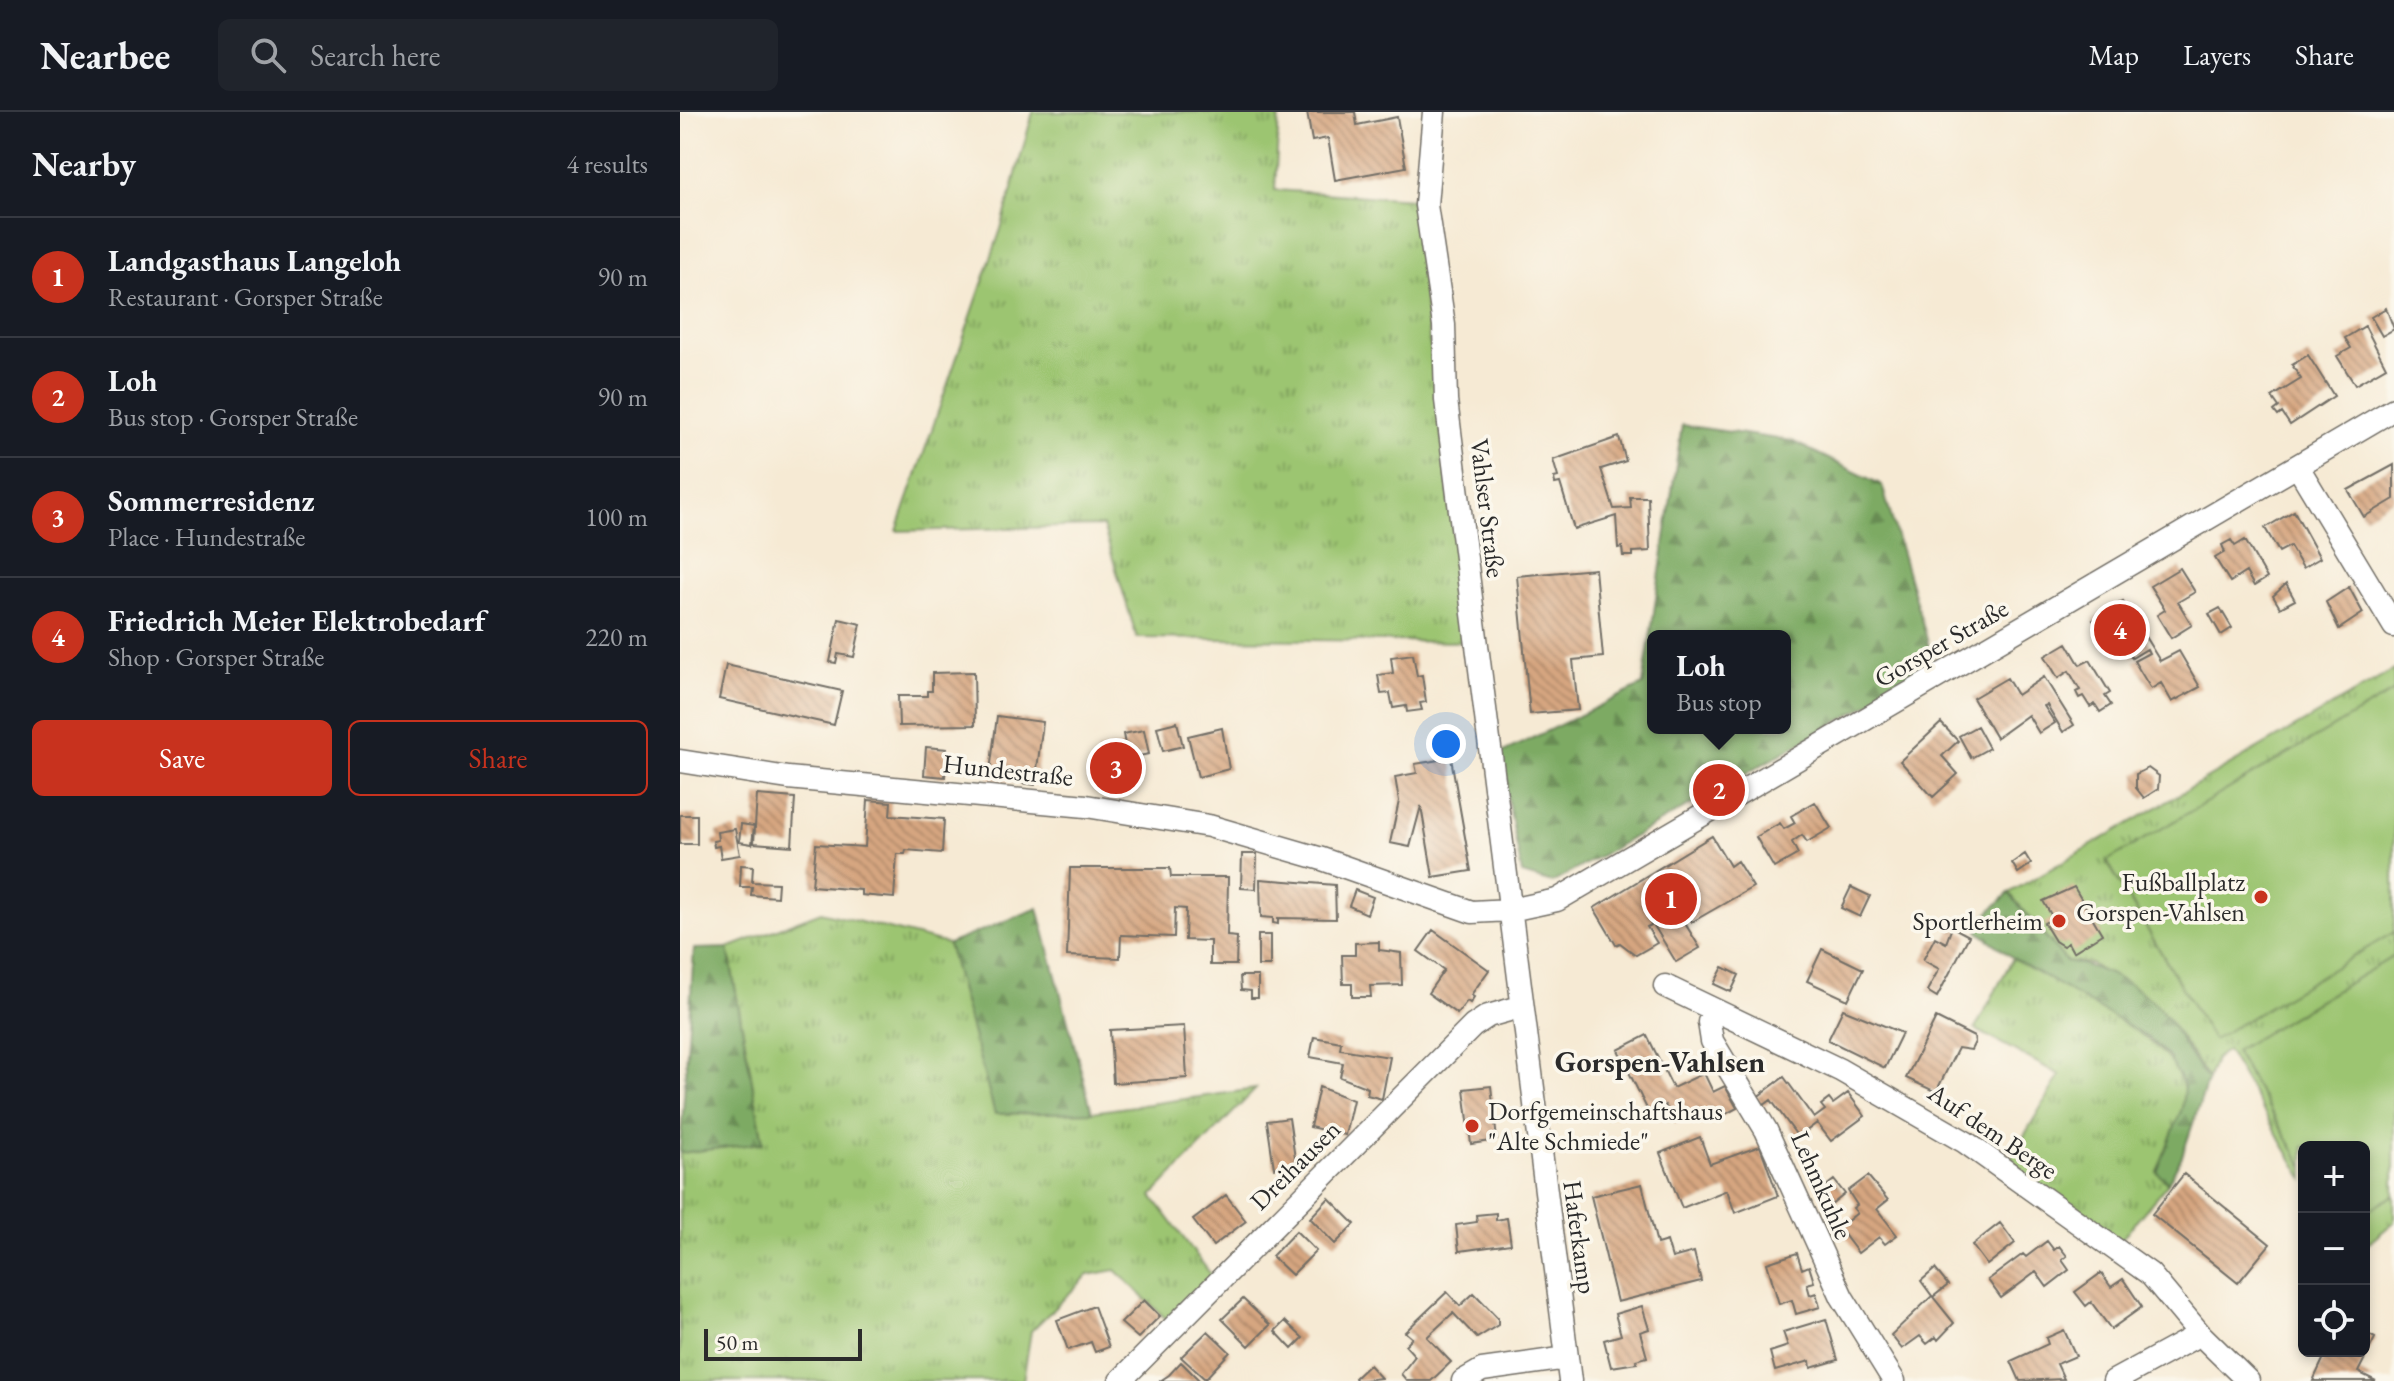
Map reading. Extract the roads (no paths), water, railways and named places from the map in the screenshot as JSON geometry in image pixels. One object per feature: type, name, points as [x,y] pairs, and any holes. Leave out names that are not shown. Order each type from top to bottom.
[{"type":"street","name":"Vahlser Straße","points":[[1434,112],[1426,205],[1444,325],[1446,400],[1510,910]]},
{"type":"street","name":"Gorsper Straße","points":[[1510,910],[1557,900],[2394,409]]},
{"type":"street","points":[[2298,467],[2394,626]]},
{"type":"street","name":"Hundestraße","points":[[680,761],[788,778],[1086,806],[1209,826],[1322,859],[1472,912],[1510,910]]},
{"type":"street","name":"Haferkamp","points":[[1510,910],[1570,1381]]},
{"type":"street","name":"Auf dem Berge","points":[[1665,986],[1840,1070],[1965,1142],[2150,1274],[2200,1334],[2248,1381]]},
{"type":"street","name":"Dreihausen","points":[[1120,1381],[1473,1026],[1488,1016],[1520,1007]]},
{"type":"street","name":"Lehmkuhle","points":[[1716,1011],[1709,1022],[1712,1041],[1766,1130],[1842,1297],[1894,1381]]},
{"type":"street","points":[[2114,1381],[2200,1334]]},
{"type":"street","points":[[1463,1381],[1482,1370],[1567,1358]]},
{"type":"place","name":"Friedrich Meier Elektrobedarf","points":[[2120,630]]},
{"type":"place","name":"Sommerresidenz","points":[[1116,768]]},
{"type":"place","name":"Loh","points":[[1719,790]]},
{"type":"place","name":"Fußballplatz Gorspen-Vahlsen","points":[[2261,897]]},
{"type":"place","name":"Landgasthaus Langeloh","points":[[1671,899]]},
{"type":"place","name":"Sportlerheim","points":[[2059,921]]},
{"type":"place","name":"Dorfgemeinschaftshaus \"Alte Schmiede\"","points":[[1472,1126]]},
{"type":"district","name":"Gorspen-Vahlsen","points":[[1660,1062]]}]
